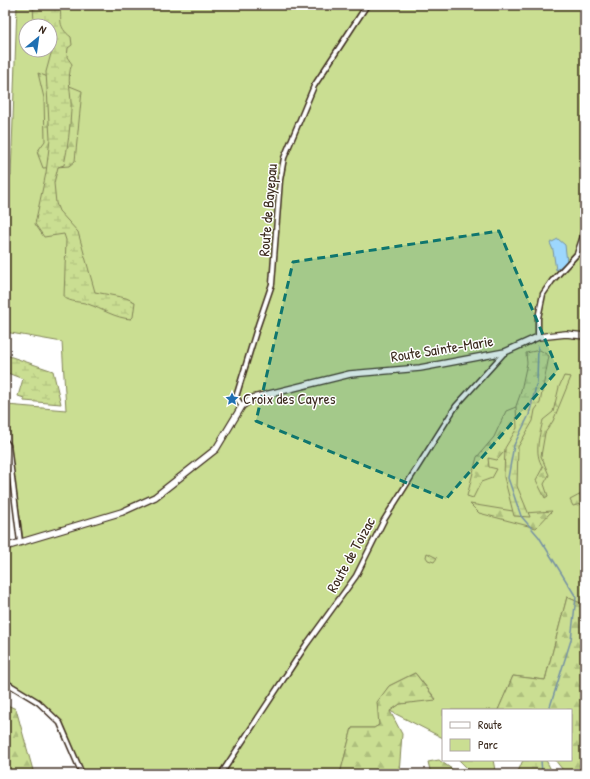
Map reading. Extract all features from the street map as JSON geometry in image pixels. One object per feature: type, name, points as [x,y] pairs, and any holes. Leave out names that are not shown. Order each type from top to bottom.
[{"type":"street","name":"Route de Bayepau","points":[[242,406],[236,397],[272,284],[280,180],[284,158],[314,86],[367,5]]},
{"type":"street","points":[[538,337],[538,318],[543,294],[577,254],[585,230]]},
{"type":"street","name":"Route Sainte-Marie","points":[[242,406],[253,398],[350,374],[420,368],[505,352],[538,337],[566,334],[585,336]]},
{"type":"street","name":"Route de Toizac","points":[[222,774],[306,645],[356,576],[384,520],[456,406],[505,352]]},
{"type":"street","points":[[5,547],[122,512],[155,497],[216,448],[242,406]]},
{"type":"street","points":[[5,441],[8,445],[20,542]]},
{"type":"street","points":[[5,682],[38,702],[60,723],[82,774]]},
{"type":"highlighted area","points":[[499,231],[558,370],[446,499],[256,421],[293,262]]},
{"type":"green space","points":[[17,5],[585,5],[585,605],[567,597],[545,680],[513,676],[498,709],[442,709],[442,737],[390,711],[400,704],[436,699],[415,673],[389,686],[378,702],[379,725],[374,728],[352,728],[340,774],[82,774],[58,724],[37,705],[5,683],[5,545],[23,539],[14,476],[7,405],[66,410],[62,342],[5,332],[5,183],[11,176]]},
{"type":"green space","points":[[33,5],[60,5],[62,26],[71,37],[72,45],[68,48],[67,57],[72,64],[69,75],[71,104],[67,151],[64,165],[58,167],[54,183],[56,203],[59,211],[78,232],[95,292],[126,298],[135,302],[133,317],[131,319],[120,317],[88,304],[64,297],[66,240],[64,234],[44,237],[35,224],[46,173],[50,139],[46,72],[50,58],[58,58],[58,18],[34,18]]},
{"type":"green space","points":[[38,73],[82,91],[75,161],[69,166],[43,168],[37,152],[45,141],[44,98]]},
{"type":"green space","points":[[540,350],[549,356],[540,403],[535,410],[533,421],[518,447],[517,486],[530,517],[514,516],[504,477],[505,448],[517,428],[516,406],[527,363],[526,353]]},
{"type":"green space","points":[[6,355],[53,371],[61,404],[24,401],[24,398],[18,396],[23,379],[5,372]]},
{"type":"green space","points":[[564,376],[571,377],[553,421],[545,433],[541,456],[549,475],[544,484],[548,496],[545,498],[536,480],[543,467],[538,456],[538,444],[543,420],[553,412],[559,387]]},
{"type":"green space","points":[[521,405],[522,422],[510,445],[497,460],[488,458],[489,467],[497,469],[492,478],[481,482],[473,498],[467,496],[477,457],[494,437],[506,411]]},
{"type":"green space","points":[[585,492],[585,503],[573,506],[570,500]]},
{"type":"green space","points":[[470,504],[525,513],[552,511],[536,528],[479,513]]},
{"type":"green space","points":[[427,553],[437,558],[434,562],[428,560],[426,557]]},
{"type":"green space","points":[[567,597],[585,605],[585,774],[566,774],[556,761],[572,761],[572,709],[498,709],[513,676],[545,680]]},
{"type":"green space","points":[[415,673],[436,700],[400,704],[390,711],[402,734],[399,774],[340,774],[352,728],[374,728],[379,725],[377,702],[389,686]]},
{"type":"green space","points":[[5,704],[16,709],[34,774],[5,774]]},
{"type":"green space","points":[[439,760],[459,774],[431,774],[428,762]]},
{"type":"green space","points":[[460,761],[493,761],[495,770],[473,774]]},
{"type":"green space","points":[[523,761],[546,761],[553,774],[517,774]]},
{"type":"water","points":[[558,239],[565,245],[567,262],[556,270],[553,250],[550,243]]},
{"type":"waterway","points":[[538,346],[537,382],[529,415],[514,445],[508,478],[521,516],[539,537],[576,597],[571,640],[549,709]]},
{"type":"waterway","points":[[541,761],[542,774]]},
{"type":"place","name":"Croix des Cayres","points":[[232,399]]}]
